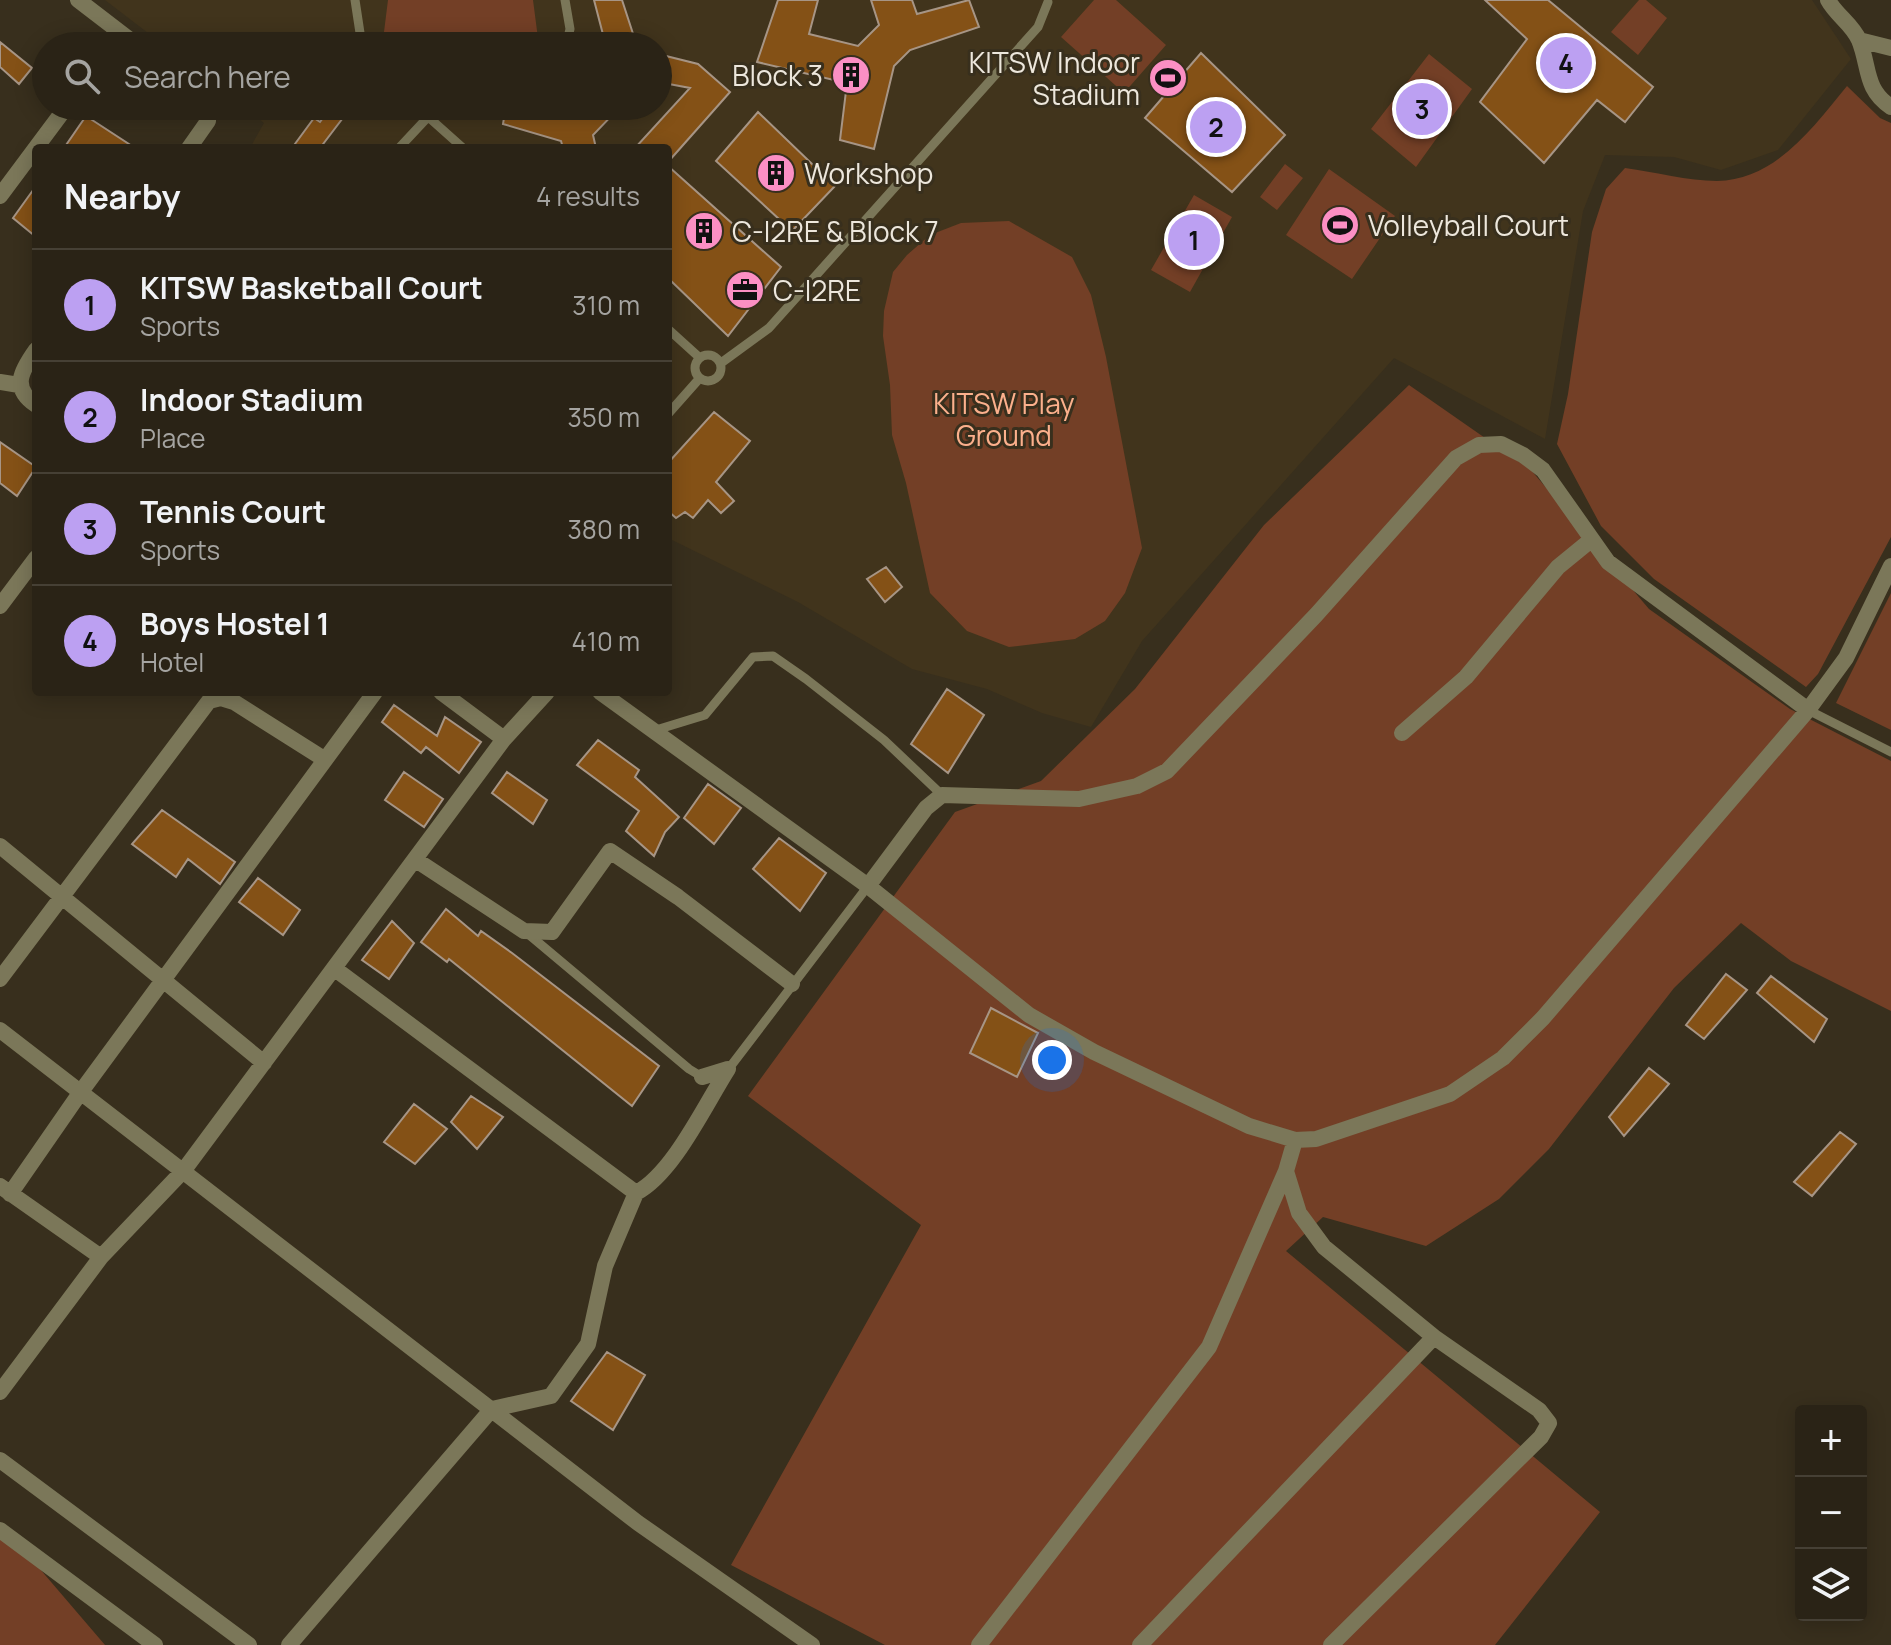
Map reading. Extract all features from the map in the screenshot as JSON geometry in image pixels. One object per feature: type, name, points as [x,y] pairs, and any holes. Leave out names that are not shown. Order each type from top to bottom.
[{"type":"street","points":[[78,0],[109,32]]},
{"type":"street","points":[[1828,0],[1859,40],[1869,83],[1877,98],[1891,107]]},
{"type":"street","points":[[1859,40],[1891,48]]},
{"type":"street","points":[[39,144],[57,120]]},
{"type":"street","points":[[192,144],[208,120]]},
{"type":"street","points":[[0,196],[32,153]]},
{"type":"street","points":[[32,356],[24,367],[19,385],[22,393],[32,402]]},
{"type":"street","points":[[0,382],[19,385]]},
{"type":"street","points":[[868,886],[926,808],[942,795],[1079,799],[1137,786],[1167,771],[1294,638],[1456,458],[1479,445],[1501,444],[1543,470],[1591,540],[1626,577],[1808,710]]},
{"type":"street","points":[[1402,733],[1466,677],[1558,567],[1591,540]]},
{"type":"street","points":[[0,606],[32,563]]},
{"type":"street","points":[[606,696],[868,886],[1029,1015],[1094,1052],[1249,1126],[1295,1140],[1316,1139],[1357,1128],[1450,1094],[1503,1058],[1543,1018],[1808,710],[1846,658],[1891,566]]},
{"type":"street","points":[[101,1257],[5,1190],[372,696]]},
{"type":"street","points":[[446,696],[504,739]]},
{"type":"street","points":[[0,1392],[101,1257],[184,1170],[504,739],[543,696]]},
{"type":"street","points":[[0,979],[209,701],[221,698],[234,702],[324,759]]},
{"type":"street","points":[[0,846],[264,1063]]},
{"type":"street","points":[[416,860],[524,931],[552,932],[610,851],[678,897],[792,984]]},
{"type":"street","points":[[335,969],[636,1193]]},
{"type":"street","points":[[0,1030],[638,1523],[812,1645]]},
{"type":"street","points":[[702,1077],[728,1069]]},
{"type":"street","points":[[289,1645],[492,1409],[551,1396],[588,1344],[605,1266],[636,1193],[648,1186],[664,1169],[728,1069]]},
{"type":"street","points":[[979,1645],[1209,1347],[1286,1171],[1295,1140]]},
{"type":"street","points":[[1286,1171],[1299,1213],[1324,1247],[1434,1337],[1547,1417],[1547,1430],[1331,1645]]},
{"type":"street","points":[[1140,1645],[1434,1337]]},
{"type":"street","points":[[0,1460],[249,1645]]},
{"type":"street","points":[[0,1530],[155,1645]]},
{"type":"lane","points":[[355,0],[360,32]]},
{"type":"lane","points":[[565,0],[569,32]]},
{"type":"lane","points":[[721,363],[769,328],[1038,27],[1049,1]]},
{"type":"lane","points":[[403,144],[425,120]]},
{"type":"lane","points":[[431,120],[458,144]]},
{"type":"lane","points":[[672,333],[700,358]]},
{"type":"lane","points":[[712,355],[721,363],[721,372],[716,379],[708,382],[699,379],[695,368],[700,358],[712,355]]},
{"type":"lane","points":[[672,409],[699,379]]},
{"type":"lane","points":[[656,730],[705,715],[753,657],[773,656],[860,720],[942,795]]},
{"type":"lane","points":[[1808,710],[1891,752]]},
{"type":"lane","points":[[728,1069],[868,886]]},
{"type":"lane","points":[[524,931],[702,1077]]},
{"type":"shaded area","points":[[105,0],[1812,0],[1851,59],[1778,150],[1721,170],[1674,157],[1605,155],[1583,211],[1545,439],[1394,358],[1142,641],[1091,727],[1042,713],[987,689],[912,669],[798,602],[672,540],[672,144],[252,144],[264,123],[260,120],[672,120],[672,32],[147,32]]},
{"type":"green space","points":[[388,0],[533,0],[537,32],[384,32]]},
{"type":"green space","points":[[1094,0],[1116,0],[1166,45],[1124,93],[1061,37]]},
{"type":"green space","points":[[1639,0],[1646,0],[1667,18],[1638,55],[1611,32]]},
{"type":"green space","points":[[1429,54],[1472,89],[1416,167],[1371,129]]},
{"type":"green space","points":[[1847,86],[1880,118],[1891,123],[1891,537],[1818,674],[1806,687],[1654,579],[1601,526],[1557,444],[1568,394],[1592,232],[1606,189],[1625,168],[1717,181],[1757,172],[1806,134]]},
{"type":"green space","points":[[1285,164],[1303,178],[1277,210],[1260,197]]},
{"type":"green space","name":"Volleyball Court","points":[[1329,169],[1395,216],[1352,279],[1286,235]]},
{"type":"green space","points":[[1194,195],[1232,217],[1190,292],[1151,270]]},
{"type":"green space","name":"KITSW Play Ground","points":[[1009,221],[1072,257],[1091,295],[1106,357],[1142,548],[1125,593],[1105,621],[1075,639],[1009,647],[967,631],[930,593],[892,435],[890,385],[883,336],[884,311],[893,272],[907,255],[930,235],[961,223]]},
{"type":"green space","points":[[1409,385],[1531,470],[1649,609],[1790,709],[1891,761],[1891,1011],[1791,961],[1741,923],[1674,988],[1549,1149],[1499,1199],[1426,1246],[1323,1217],[1286,1251],[1600,1512],[1495,1645],[885,1645],[731,1565],[921,1225],[748,1096],[955,812],[1041,781],[1135,689],[1264,525]]},
{"type":"green space","points":[[1891,593],[1891,730],[1836,703]]},
{"type":"green space","points":[[0,1528],[10,1534],[105,1645],[0,1645]]},
{"type":"building","points":[[594,0],[622,0],[632,32],[602,32]]},
{"type":"building","name":"Block 3","points":[[778,0],[818,0],[809,34],[858,46],[879,25],[871,0],[912,0],[917,14],[969,0],[979,27],[910,50],[894,66],[874,149],[840,140],[847,83],[757,62]]},
{"type":"building","points":[[1485,0],[1548,0],[1653,87],[1625,122],[1597,100],[1544,163],[1480,102],[1527,39]]},
{"type":"building","points":[[0,42],[32,68],[19,84],[0,67]]},
{"type":"building","points":[[1201,53],[1285,135],[1232,192],[1145,118]]},
{"type":"building","points":[[672,58],[698,64],[730,92],[672,157],[672,144],[639,144],[661,120],[672,120],[672,108],[690,88],[672,85]]},
{"type":"building","name":"Workshop","points":[[758,112],[835,186],[792,231],[716,161]]},
{"type":"building","points":[[83,120],[92,120],[129,144],[67,144]]},
{"type":"building","points":[[313,120],[341,120],[323,144],[295,144]]},
{"type":"building","points":[[504,120],[607,120],[593,135],[595,144],[562,144],[561,141],[503,124]]},
{"type":"building","name":"C-I2RE & Block 7","points":[[672,170],[781,267],[728,336],[672,282]]},
{"type":"building","points":[[32,192],[32,234],[13,218]]},
{"type":"building","points":[[714,412],[750,441],[716,482],[734,501],[721,513],[708,500],[693,518],[685,512],[676,518],[672,514],[672,459]]},
{"type":"building","points":[[0,442],[32,464],[32,473],[17,496],[0,483]]},
{"type":"building","points":[[886,567],[902,587],[885,602],[867,579]]},
{"type":"building","points":[[947,689],[984,715],[948,773],[911,744]]},
{"type":"building","points":[[394,705],[437,736],[445,717],[481,742],[459,773],[426,747],[421,753],[382,722]]},
{"type":"building","points":[[598,740],[639,770],[635,777],[679,817],[665,832],[654,856],[626,831],[639,811],[577,765]]},
{"type":"building","points":[[404,772],[443,799],[424,827],[385,800]]},
{"type":"building","points":[[507,772],[547,800],[533,824],[492,793]]},
{"type":"building","points":[[708,784],[741,808],[714,844],[684,818]]},
{"type":"building","points":[[162,810],[235,862],[220,884],[188,859],[176,877],[132,844]]},
{"type":"building","points":[[779,838],[826,873],[800,911],[753,869]]},
{"type":"building","points":[[258,878],[300,910],[283,935],[239,902]]},
{"type":"building","points":[[446,909],[478,936],[481,931],[512,953],[659,1066],[632,1106],[449,959],[447,962],[421,942]]},
{"type":"building","points":[[392,921],[414,943],[389,979],[362,960]]},
{"type":"building","points":[[1726,974],[1747,990],[1704,1039],[1686,1025]]},
{"type":"building","points":[[1771,976],[1827,1019],[1814,1042],[1757,993]]},
{"type":"building","points":[[991,1008],[1038,1033],[1017,1077],[970,1053]]},
{"type":"building","points":[[1649,1068],[1669,1084],[1624,1136],[1609,1117]]},
{"type":"building","points":[[471,1096],[503,1117],[477,1149],[451,1122]]},
{"type":"building","points":[[414,1104],[447,1129],[415,1164],[384,1142]]},
{"type":"building","points":[[1840,1132],[1856,1144],[1812,1196],[1794,1182]]},
{"type":"building","points":[[607,1352],[645,1375],[613,1430],[571,1401]]},
{"type":"place","name":"Boys Hostel 1","points":[[1566,63]]},
{"type":"place","name":"Block 3","points":[[851,75]]},
{"type":"place","name":"KITSW Indoor Stadium","points":[[1168,78]]},
{"type":"place","name":"Tennis Court","points":[[1422,109]]},
{"type":"place","name":"Indoor Stadium","points":[[1216,127]]},
{"type":"place","name":"Workshop","points":[[776,173]]},
{"type":"place","name":"Volleyball Court","points":[[1340,225]]},
{"type":"place","name":"C-I2RE & Block 7","points":[[704,231]]},
{"type":"place","name":"KITSW Basketball Court","points":[[1194,240]]},
{"type":"place","name":"C-I2RE","points":[[745,290]]}]
